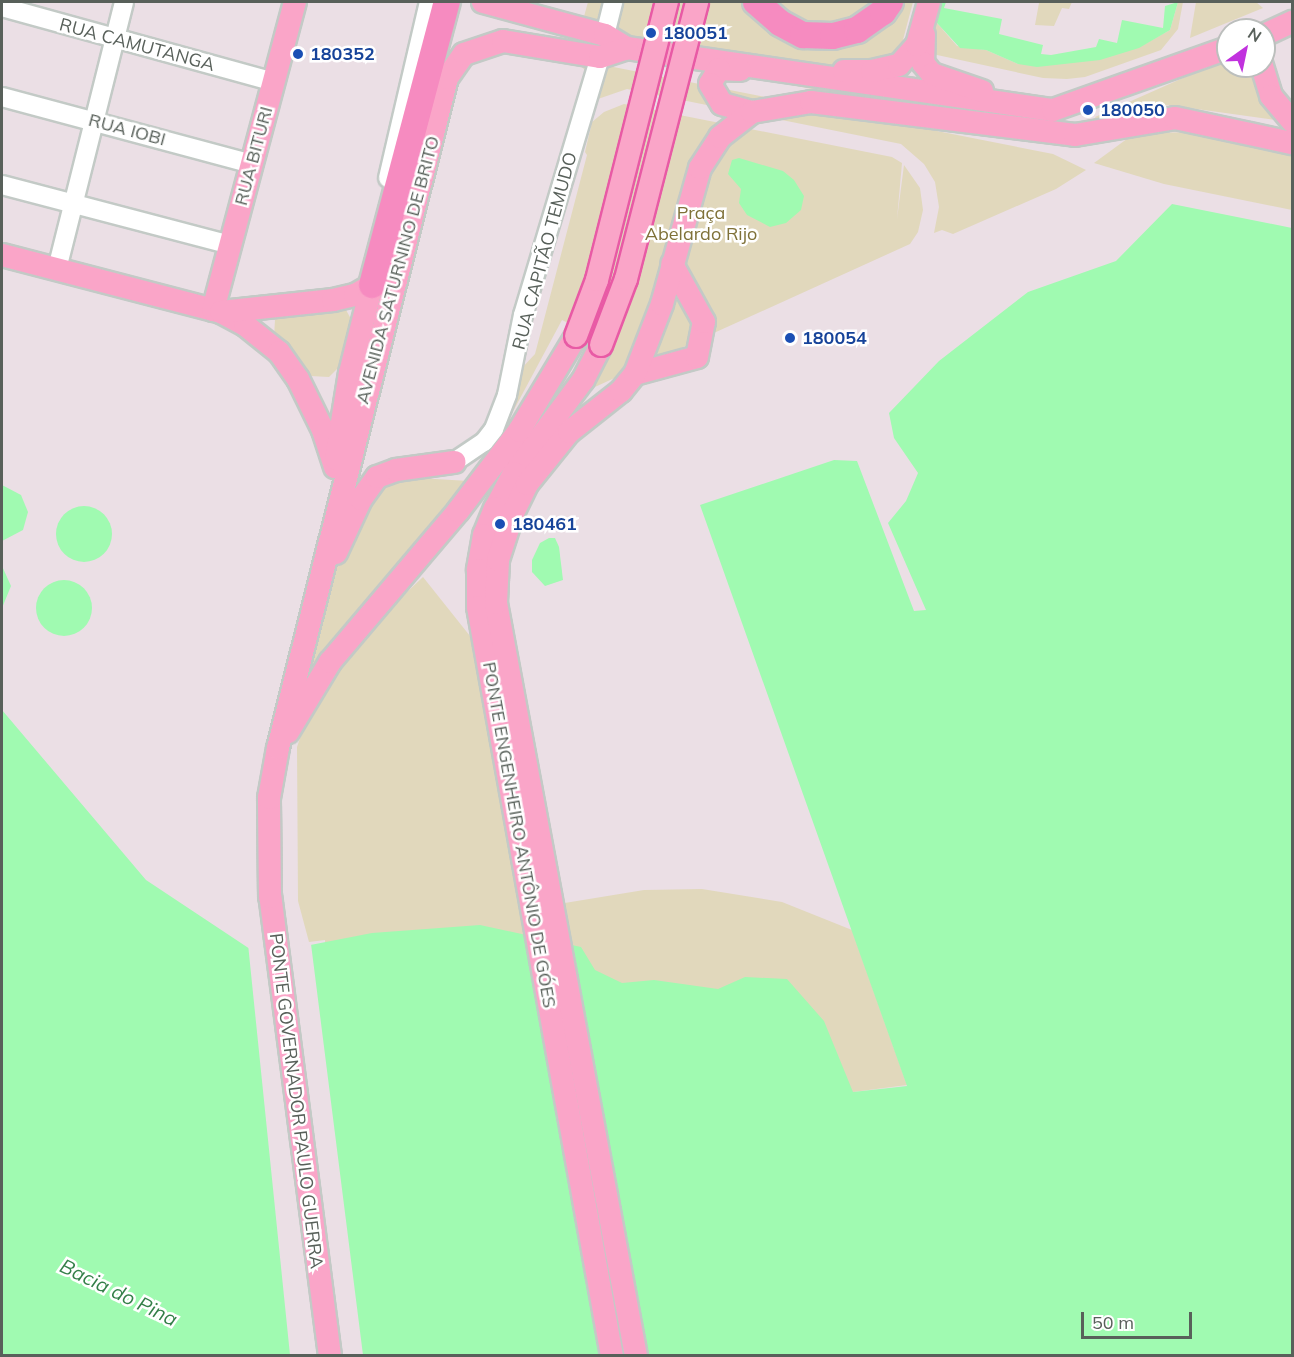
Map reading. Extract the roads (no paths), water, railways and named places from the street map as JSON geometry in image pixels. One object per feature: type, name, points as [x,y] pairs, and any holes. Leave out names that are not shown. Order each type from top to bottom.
[{"type":"highway","points":[[364,290],[383,247],[447,2]]},
{"type":"highway","points":[[756,2],[780,23],[803,35],[833,36],[857,30],[887,7]]},
{"type":"main road","name":"RUA BITURI","points":[[217,311],[230,245],[295,2]]},
{"type":"main road","points":[[483,2],[529,17],[604,35],[627,48],[1053,110],[1216,52]]},
{"type":"main road","points":[[278,748],[330,662],[458,511],[519,431],[576,336],[597,280],[667,2]]},
{"type":"main road","name":"PONTE ENGENHEIRO ANTÔNIO DE GÓES","points":[[636,1356],[535,868],[489,675],[478,607],[478,570],[484,535],[514,473],[583,380],[601,345],[626,279],[697,2]]},
{"type":"main road","points":[[928,4],[917,45],[899,65],[872,71],[804,66],[751,72],[719,69],[711,78],[713,91],[722,104],[752,112],[811,102],[1075,135],[1175,118],[1293,143]]},
{"type":"main road","points":[[928,4],[923,63],[932,74],[984,92],[1001,104]]},
{"type":"main road","points":[[1276,30],[1293,22]]},
{"type":"main road","name":"AVENIDA SATURNINO DE BRITO","points":[[267,846],[269,798],[278,748],[447,78],[464,54],[484,45],[503,41],[600,57]]},
{"type":"main road","points":[[600,57],[627,48]]},
{"type":"main road","points":[[1266,78],[1271,96],[1293,121]]},
{"type":"main road","points":[[546,457],[570,432],[621,391],[635,374],[647,349],[700,168],[720,137],[752,112]]},
{"type":"main road","points":[[2,255],[217,311],[246,325],[279,352],[307,395],[335,467]]},
{"type":"main road","points":[[635,374],[697,357],[704,322],[672,264]]},
{"type":"main road","points":[[217,311],[364,290]]},
{"type":"main road","name":"AVENIDA SATURNINO DE BRITO","points":[[336,512],[335,467],[364,290]]},
{"type":"main road","points":[[546,457],[581,393],[583,380]]},
{"type":"main road","name":"PONTE ENGENHEIRO ANTÔNIO DE GÓES","points":[[546,457],[513,513],[498,560],[496,603],[535,868],[612,1356]]},
{"type":"main road","points":[[313,603],[361,499],[377,477],[396,470],[454,462]]},
{"type":"main road","name":"PONTE GOVERNADOR PAULO GUERRA","points":[[267,846],[270,897],[330,1356]]},
{"type":"main road","points":[[322,1298],[322,1356]]},
{"type":"street","points":[[57,269],[124,2]]},
{"type":"street","name":"AVENIDA SATURNINO DE BRITO","points":[[364,290],[369,258],[429,2]]},
{"type":"street","points":[[509,2],[529,17]]},
{"type":"street","points":[[604,35],[613,2]]},
{"type":"street","name":"RUA CAMUTANGA","points":[[2,7],[274,82]]},
{"type":"street","name":"RUA CAPITÃO TEMUDO","points":[[454,462],[484,442],[494,429],[507,395],[524,315],[600,57]]},
{"type":"street","name":"RUA IOBI","points":[[2,97],[252,164]]},
{"type":"street","points":[[2,185],[230,245]]},
{"type":"water","points":[[934,2],[946,2],[944,8],[1002,19],[999,34],[1043,45],[1041,54],[1051,55],[1096,47],[1099,39],[1117,43],[1122,20],[1163,28],[1165,6],[1178,2],[1170,30],[1139,48],[1100,60],[1037,67],[1018,64],[986,50],[960,48],[937,23]]},
{"type":"water","points":[[739,158],[783,171],[794,180],[804,196],[801,210],[786,223],[770,227],[747,215],[739,203],[741,189],[728,174],[732,160]]},
{"type":"water","name":"Bacia do Pina","points":[[1172,204],[1292,228],[1292,1355],[2,1355],[2,710],[146,880],[259,955],[372,933],[480,925],[581,947],[595,970],[622,983],[654,980],[718,989],[745,977],[787,979],[824,1021],[853,1092],[907,1086],[700,505],[834,460],[857,461],[914,611],[926,610],[888,523],[906,501],[918,473],[894,438],[889,413],[939,361],[1028,292],[1116,261]]},
{"type":"water","points":[[2,485],[21,495],[28,512],[23,530],[2,541]]},
{"type":"water","points":[[79,506],[89,506],[104,514],[110,523],[112,534],[110,545],[104,554],[89,562],[79,562],[68,557],[61,550],[56,539],[56,529],[61,518],[68,511]]},
{"type":"water","points":[[549,538],[555,538],[559,547],[563,580],[545,586],[532,572],[532,560],[540,543]]},
{"type":"water","points":[[2,566],[11,586],[2,608]]},
{"type":"water","points":[[59,580],[69,580],[84,588],[90,597],[92,608],[90,619],[84,628],[69,636],[59,636],[48,631],[41,624],[36,613],[36,603],[41,592],[48,585]]},
{"type":"place","name":"180051","points":[[651,33]]},
{"type":"place","name":"180352","points":[[298,54]]},
{"type":"place","name":"180050","points":[[1088,110]]},
{"type":"place","name":"180054","points":[[790,338]]},
{"type":"place","name":"180461","points":[[500,524]]},
{"type":"park label","name":"Praça Abelardo Rijo","points":[[701,224]]}]
